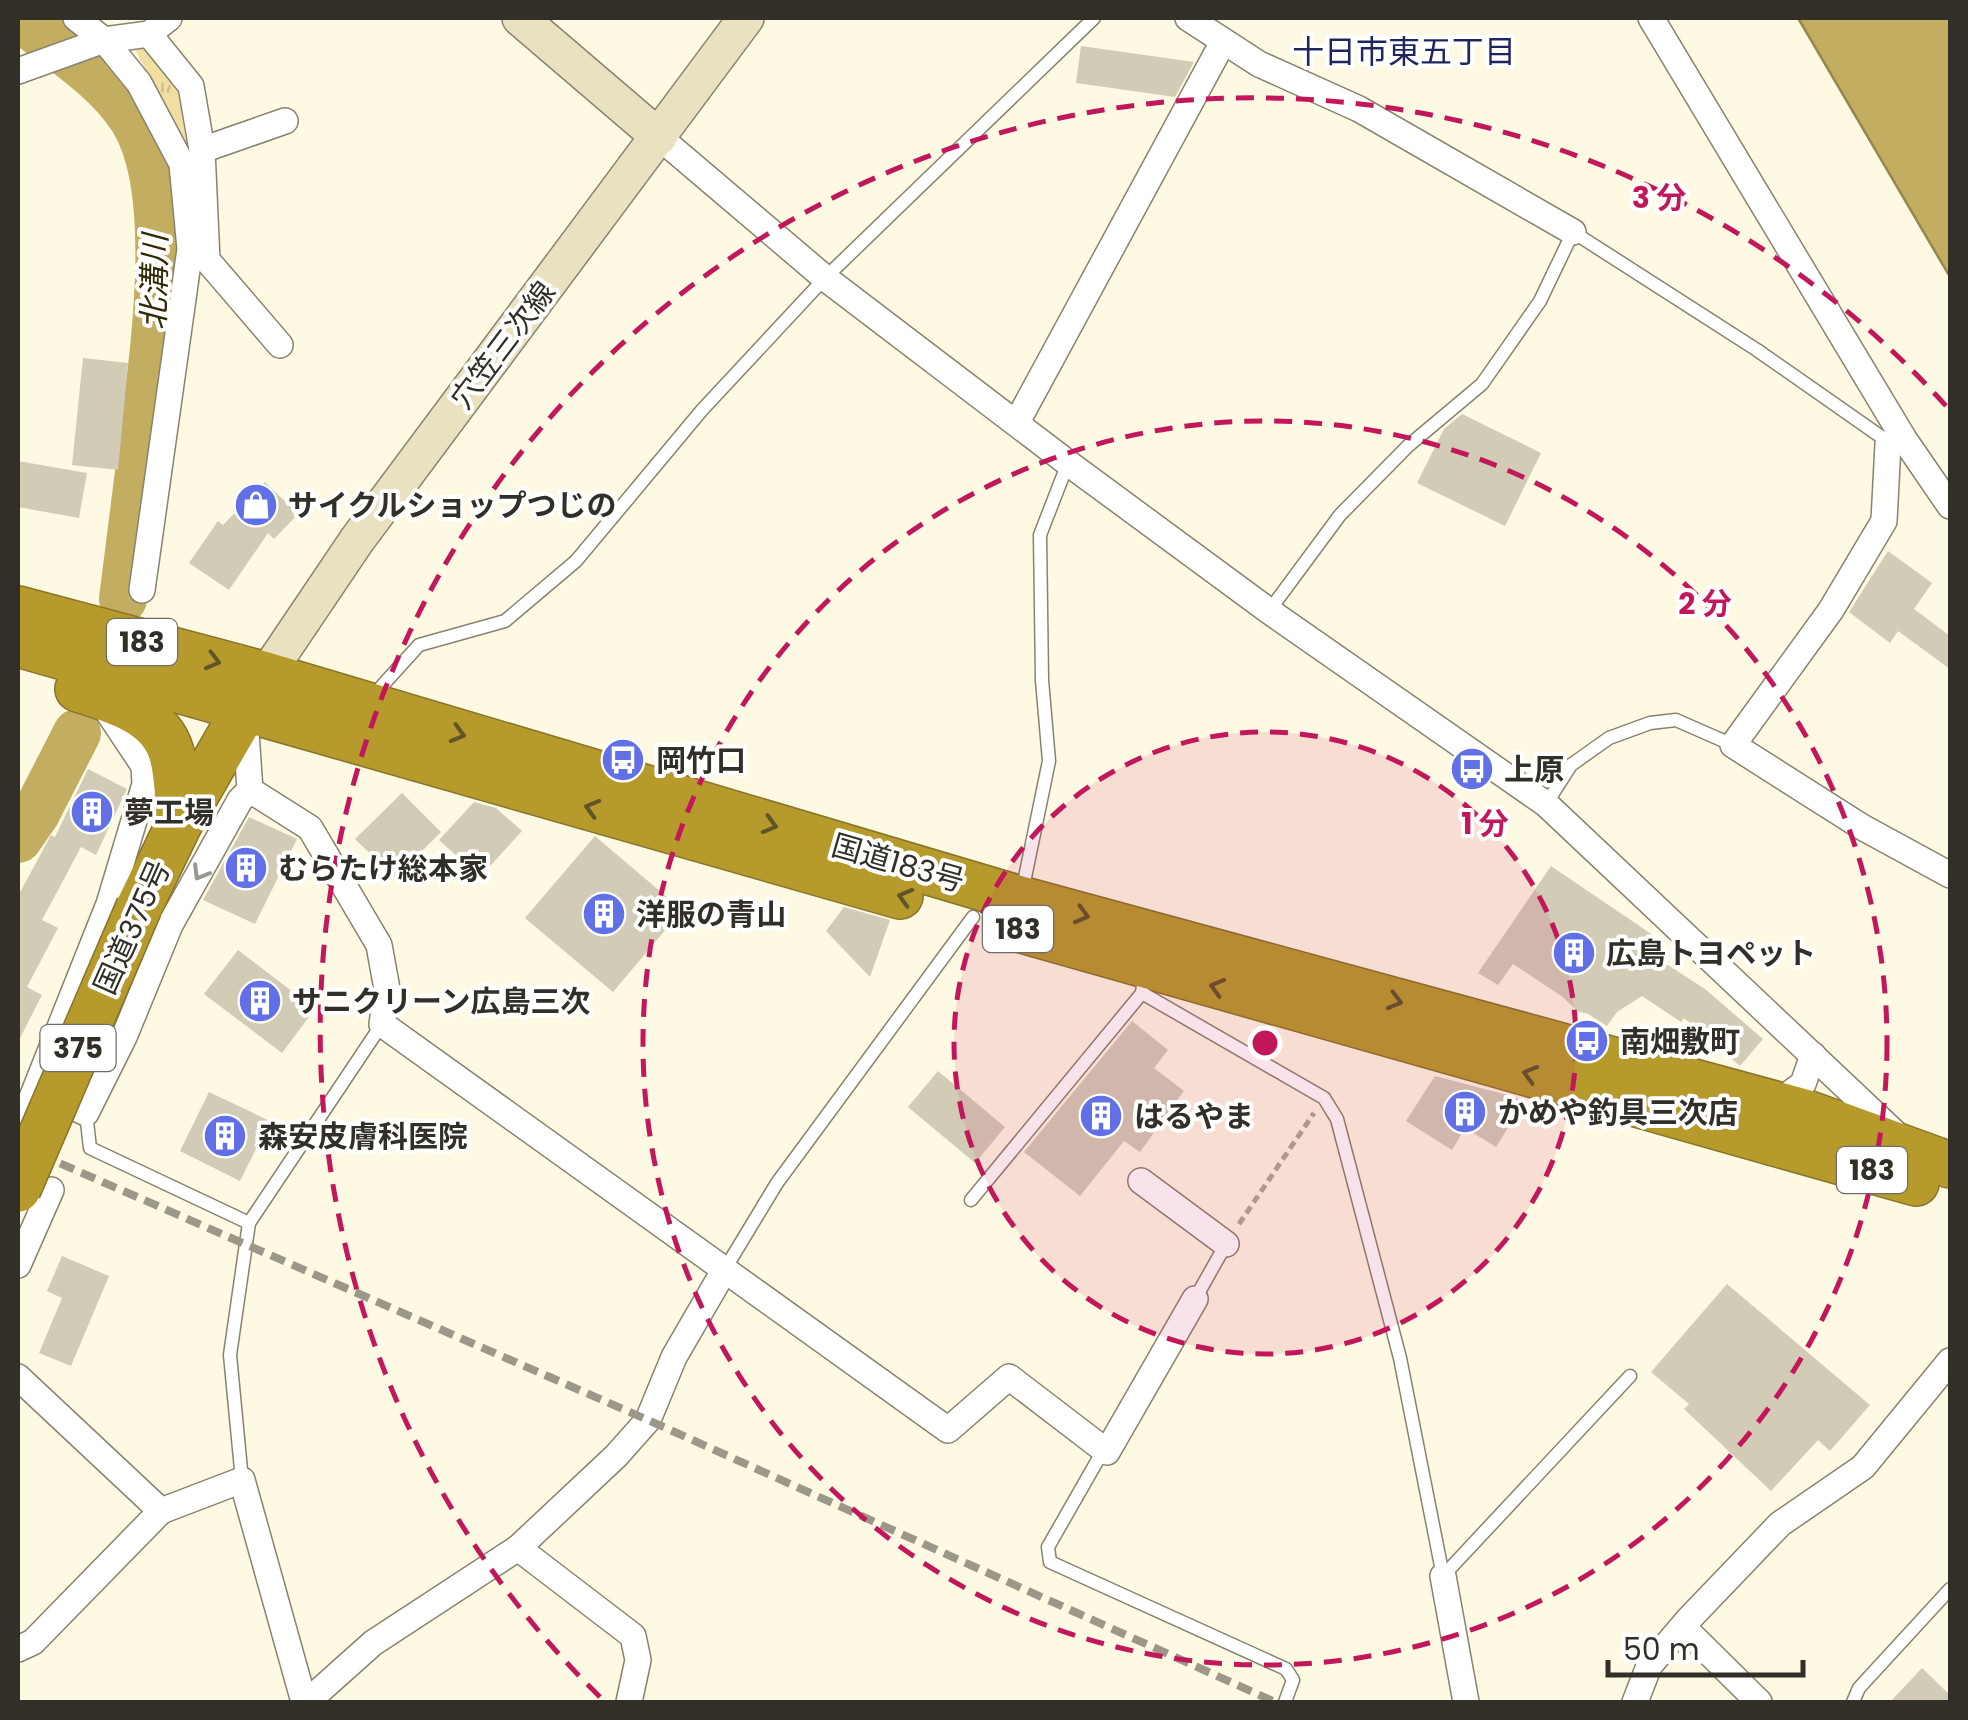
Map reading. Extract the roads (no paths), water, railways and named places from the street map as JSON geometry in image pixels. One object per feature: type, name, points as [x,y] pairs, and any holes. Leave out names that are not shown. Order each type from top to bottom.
[{"type":"highway","name":"国道183号","points":[[18,609],[255,692],[1002,914],[1775,1104],[1940,1167]]},
{"type":"highway","name":"国道183号","points":[[18,644],[255,692],[364,706],[1002,914],[1144,980],[1950,1193]]},
{"type":"highway","points":[[18,656],[62,684],[132,707],[155,727],[171,749],[180,822]]},
{"type":"highway","name":"国道375号","points":[[34,1190],[139,908],[180,822],[255,692]]},
{"type":"main road","points":[[520,18],[659,137]]},
{"type":"main road","name":"穴笠三次線","points":[[255,692],[357,540],[746,18]]},
{"type":"street","points":[[76,18],[104,40],[139,83],[182,164],[190,249],[142,590]]},
{"type":"street","points":[[1188,18],[1259,64],[1359,109],[1573,232]]},
{"type":"street","points":[[1650,18],[1896,441],[1950,506]]},
{"type":"street","points":[[18,71],[104,40],[159,26],[190,86],[202,150],[207,260],[280,344]]},
{"type":"street","points":[[1017,422],[1223,42]]},
{"type":"street","points":[[202,150],[285,121]]},
{"type":"street","points":[[659,137],[825,278],[1068,463],[1269,611],[1546,804],[1813,1055],[1940,1167]]},
{"type":"street","points":[[1896,441],[1884,521],[1832,610],[1733,745],[1862,828],[1950,875]]},
{"type":"street","points":[[37,1089],[86,1113],[124,1037],[170,925],[240,800],[250,790],[255,692]]},
{"type":"street","points":[[25,1115],[109,904],[145,784],[144,766],[97,696]]},
{"type":"street","points":[[250,790],[310,828],[379,945],[387,989],[382,1024],[948,1430],[1009,1377],[1107,1452],[1194,1299]]},
{"type":"street","points":[[1775,1104],[1803,1084],[1813,1055]]},
{"type":"street","points":[[1140,1181],[1226,1244]]},
{"type":"street","points":[[18,1265],[34,1190]]},
{"type":"street","points":[[18,1649],[32,1642],[161,1511],[242,1480],[306,1702],[373,1643],[518,1548],[616,1456],[648,1420],[674,1357],[725,1270]]},
{"type":"street","points":[[1635,1702],[1650,1666],[1682,1627],[1780,1524],[1863,1467],[1950,1361]]},
{"type":"street","points":[[18,1377],[161,1511]]},
{"type":"street","points":[[518,1548],[633,1636],[638,1660],[629,1702]]},
{"type":"street","points":[[1442,1576],[1466,1702]]},
{"type":"street","points":[[1682,1627],[1759,1702]]},
{"type":"lane","points":[[364,706],[419,644],[504,620],[576,562],[702,410],[825,278],[1094,18]]},
{"type":"lane","points":[[1269,611],[1340,516],[1408,446],[1482,384],[1540,301],[1573,232],[1896,441]]},
{"type":"lane","points":[[725,1270],[777,1184],[1002,914],[1048,761],[1042,680],[1040,535],[1068,463]]},
{"type":"lane","points":[[1546,804],[1571,766],[1609,738],[1650,722],[1676,720],[1733,745]]},
{"type":"lane","points":[[970,1200],[1144,980],[1324,1098],[1337,1119],[1400,1358],[1442,1576]]},
{"type":"lane","points":[[242,1480],[230,1355],[249,1223],[382,1024]]},
{"type":"lane","points":[[86,1113],[90,1148],[249,1223]]},
{"type":"lane","points":[[1194,1299],[1226,1244]]},
{"type":"lane","points":[[1442,1576],[1630,1376]]},
{"type":"lane","points":[[1104,1449],[1048,1546],[1050,1562],[1286,1668],[1293,1680],[1286,1702]]},
{"type":"lane","points":[[1854,1702],[1859,1688],[1950,1589]]},
{"type":"waterway","name":"北溝川","points":[[20,18],[81,64],[122,104],[147,150],[155,187],[159,228],[157,317],[123,599]]},
{"type":"waterway","name":"北溝川","points":[[18,839],[36,813],[77,733]]},
{"type":"railway","points":[[18,1145],[648,1420],[1275,1702]]},
{"type":"place","name":"サイクルショップつじの","points":[[256,505]]},
{"type":"place","name":"岡竹口","points":[[623,760]]},
{"type":"place","name":"上原","points":[[1472,769]]},
{"type":"place","name":"夢工場","points":[[92,812]]},
{"type":"place","name":"むらたけ総本家","points":[[246,868]]},
{"type":"place","name":"洋服の青山","points":[[604,914]]},
{"type":"place","name":"広島トヨペット","points":[[1574,953]]},
{"type":"place","name":"サニクリーン広島三次","points":[[260,1001]]},
{"type":"place","name":"南畑敷町","points":[[1587,1041]]},
{"type":"place","name":"かめや釣具三次店","points":[[1465,1112]]},
{"type":"place","name":"はるやま","points":[[1101,1116]]},
{"type":"place","name":"森安皮膚科医院","points":[[225,1136]]},
{"type":"district","name":"十日市東五丁目","points":[[1404,51]]}]
